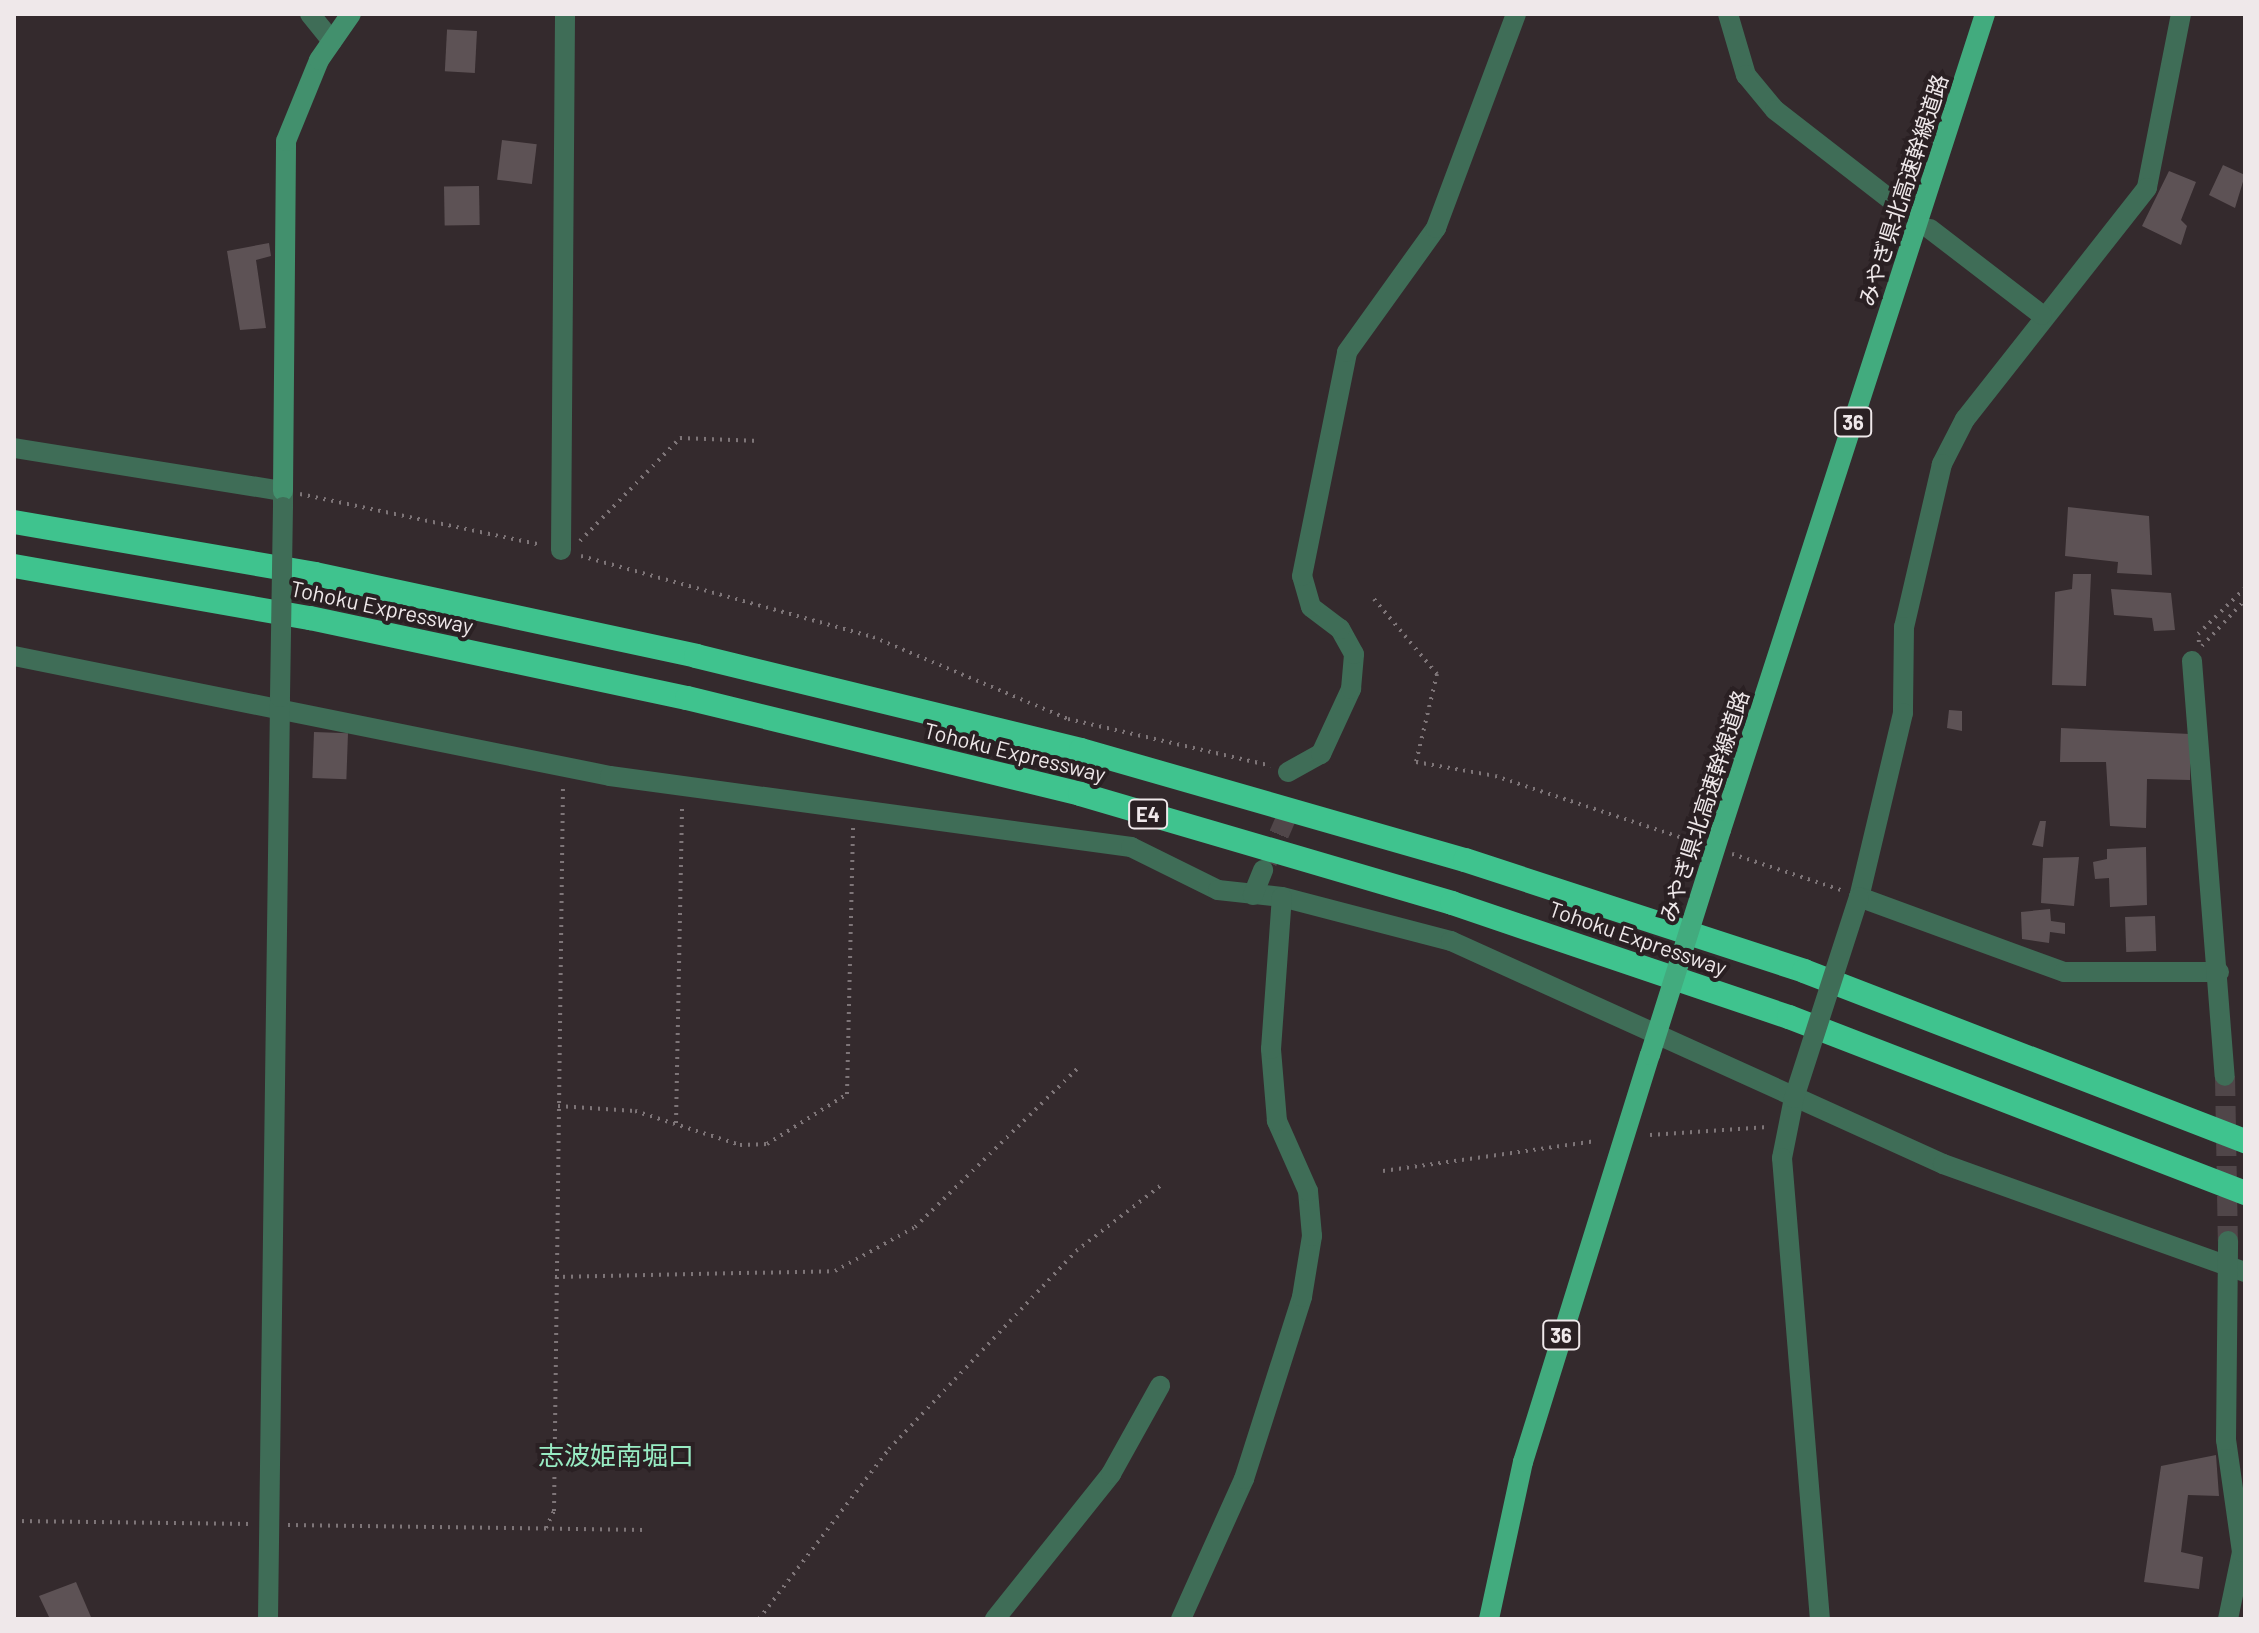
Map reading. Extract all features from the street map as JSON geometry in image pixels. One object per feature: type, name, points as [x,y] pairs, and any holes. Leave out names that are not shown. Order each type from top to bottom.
[{"type":"highway","name":"Tohoku Expressway","points":[[14,522],[346,580],[1081,750],[1465,860],[1794,967],[2245,1141]]},
{"type":"highway","name":"Tohoku Expressway","points":[[14,566],[310,618],[687,698],[1080,794],[1452,903],[1789,1017],[2245,1193]]},
{"type":"main road","name":"みやぎ県北高速幹線道路","points":[[1489,1619],[1523,1462],[1714,838],[1985,14]]},
{"type":"street","points":[[310,14],[332,41]]},
{"type":"street","points":[[268,1619],[286,141],[332,41],[351,14]]},
{"type":"street","points":[[561,550],[565,14]]},
{"type":"street","points":[[1288,772],[1321,754],[1351,689],[1354,654],[1340,629],[1311,607],[1302,576],[1347,352],[1436,228],[1516,14]]},
{"type":"street","points":[[1728,14],[1746,75],[1775,110],[1900,207]]},
{"type":"street","points":[[1820,1619],[1782,1158],[1786,1126],[1859,897],[1903,713],[1904,627],[1942,464],[1965,419],[2042,315],[2147,188],[2181,14]]},
{"type":"street","points":[[1930,229],[2042,315]]},
{"type":"street","points":[[14,448],[283,499]]},
{"type":"street","points":[[14,656],[280,704],[563,767],[1131,847],[1218,890],[1282,897],[1451,941],[1943,1164],[2236,1268]]},
{"type":"street","points":[[2192,661],[2219,972],[2231,1070]]},
{"type":"street","points":[[1253,895],[1263,870]]},
{"type":"street","points":[[1181,1619],[1244,1479],[1302,1297],[1312,1236],[1308,1191],[1277,1121],[1274,1078],[1282,897]]},
{"type":"street","points":[[1859,897],[2064,972],[2219,972]]},
{"type":"street","points":[[2228,1241],[2236,1268],[2226,1440],[2242,1552],[2228,1619]]},
{"type":"street","points":[[995,1619],[1111,1474],[1160,1386]]},
{"type":"path","points":[[561,550],[588,537],[650,461],[680,438],[760,441]]},
{"type":"path","points":[[283,499],[561,550],[873,637],[1068,719],[1288,772]]},
{"type":"path","points":[[1374,599],[1437,674],[1416,762],[1495,776],[1714,838]]},
{"type":"path","points":[[2192,661],[2245,600]]},
{"type":"path","points":[[546,1528],[554,1511],[563,767]]},
{"type":"path","points":[[676,1123],[682,782]]},
{"type":"path","points":[[558,1106],[635,1111],[740,1145],[767,1144],[847,1094],[854,810]]},
{"type":"path","points":[[1723,851],[1859,897]]},
{"type":"path","points":[[555,1277],[835,1271],[915,1227],[1081,1065]]},
{"type":"path","points":[[1650,1135],[1786,1126]]},
{"type":"path","points":[[1383,1171],[1596,1141]]},
{"type":"path","points":[[759,1619],[889,1449],[1076,1251],[1164,1183]]},
{"type":"path","points":[[14,1521],[646,1530]]},
{"type":"building","points":[[447,29],[477,31],[475,73],[445,71]]},
{"type":"building","points":[[502,140],[537,144],[532,184],[497,180]]},
{"type":"building","points":[[2223,165],[2245,175],[2235,208],[2209,195]]},
{"type":"building","points":[[2169,171],[2196,182],[2181,220],[2187,226],[2181,245],[2142,226]]},
{"type":"building","points":[[479,186],[480,225],[445,226],[444,187]]},
{"type":"building","points":[[269,243],[271,256],[256,260],[266,328],[240,330],[227,251]]},
{"type":"building","points":[[2068,507],[2149,516],[2152,575],[2117,573],[2118,562],[2065,556]]},
{"type":"building","points":[[2073,574],[2091,574],[2086,686],[2052,685],[2055,592],[2072,589]]},
{"type":"building","points":[[2111,589],[2171,593],[2175,630],[2154,631],[2152,618],[2114,615]]},
{"type":"building","points":[[1949,710],[1962,711],[1962,731],[1947,728]]},
{"type":"building","points":[[2061,728],[2190,734],[2190,780],[2147,779],[2146,828],[2110,826],[2106,762],[2060,762]]},
{"type":"building","points":[[314,732],[348,733],[346,779],[312,778]]},
{"type":"building","points":[[2040,821],[2046,821],[2043,847],[2032,845]]},
{"type":"building","points":[[2146,847],[2147,905],[2110,907],[2109,878],[2095,879],[2093,862],[2107,859],[2107,849]]},
{"type":"building","points":[[2079,857],[2074,906],[2041,903],[2043,858]]},
{"type":"building","points":[[2050,909],[2051,921],[2065,923],[2065,934],[2050,932],[2049,943],[2022,939],[2021,912]]},
{"type":"building","points":[[2155,916],[2156,951],[2126,952],[2125,917]]},
{"type":"building","points":[[2216,1455],[2219,1496],[2188,1495],[2181,1552],[2203,1557],[2199,1589],[2144,1582],[2161,1466]]},
{"type":"building","points":[[76,1582],[91,1617],[50,1619],[39,1596]]},
{"type":"tunnel","points":[[1267,862],[1293,802]]},
{"type":"tunnel","points":[[2225,1076],[2228,1241]]},
{"type":"district","name":"志波姫南堀口","points":[[616,1455]]}]
